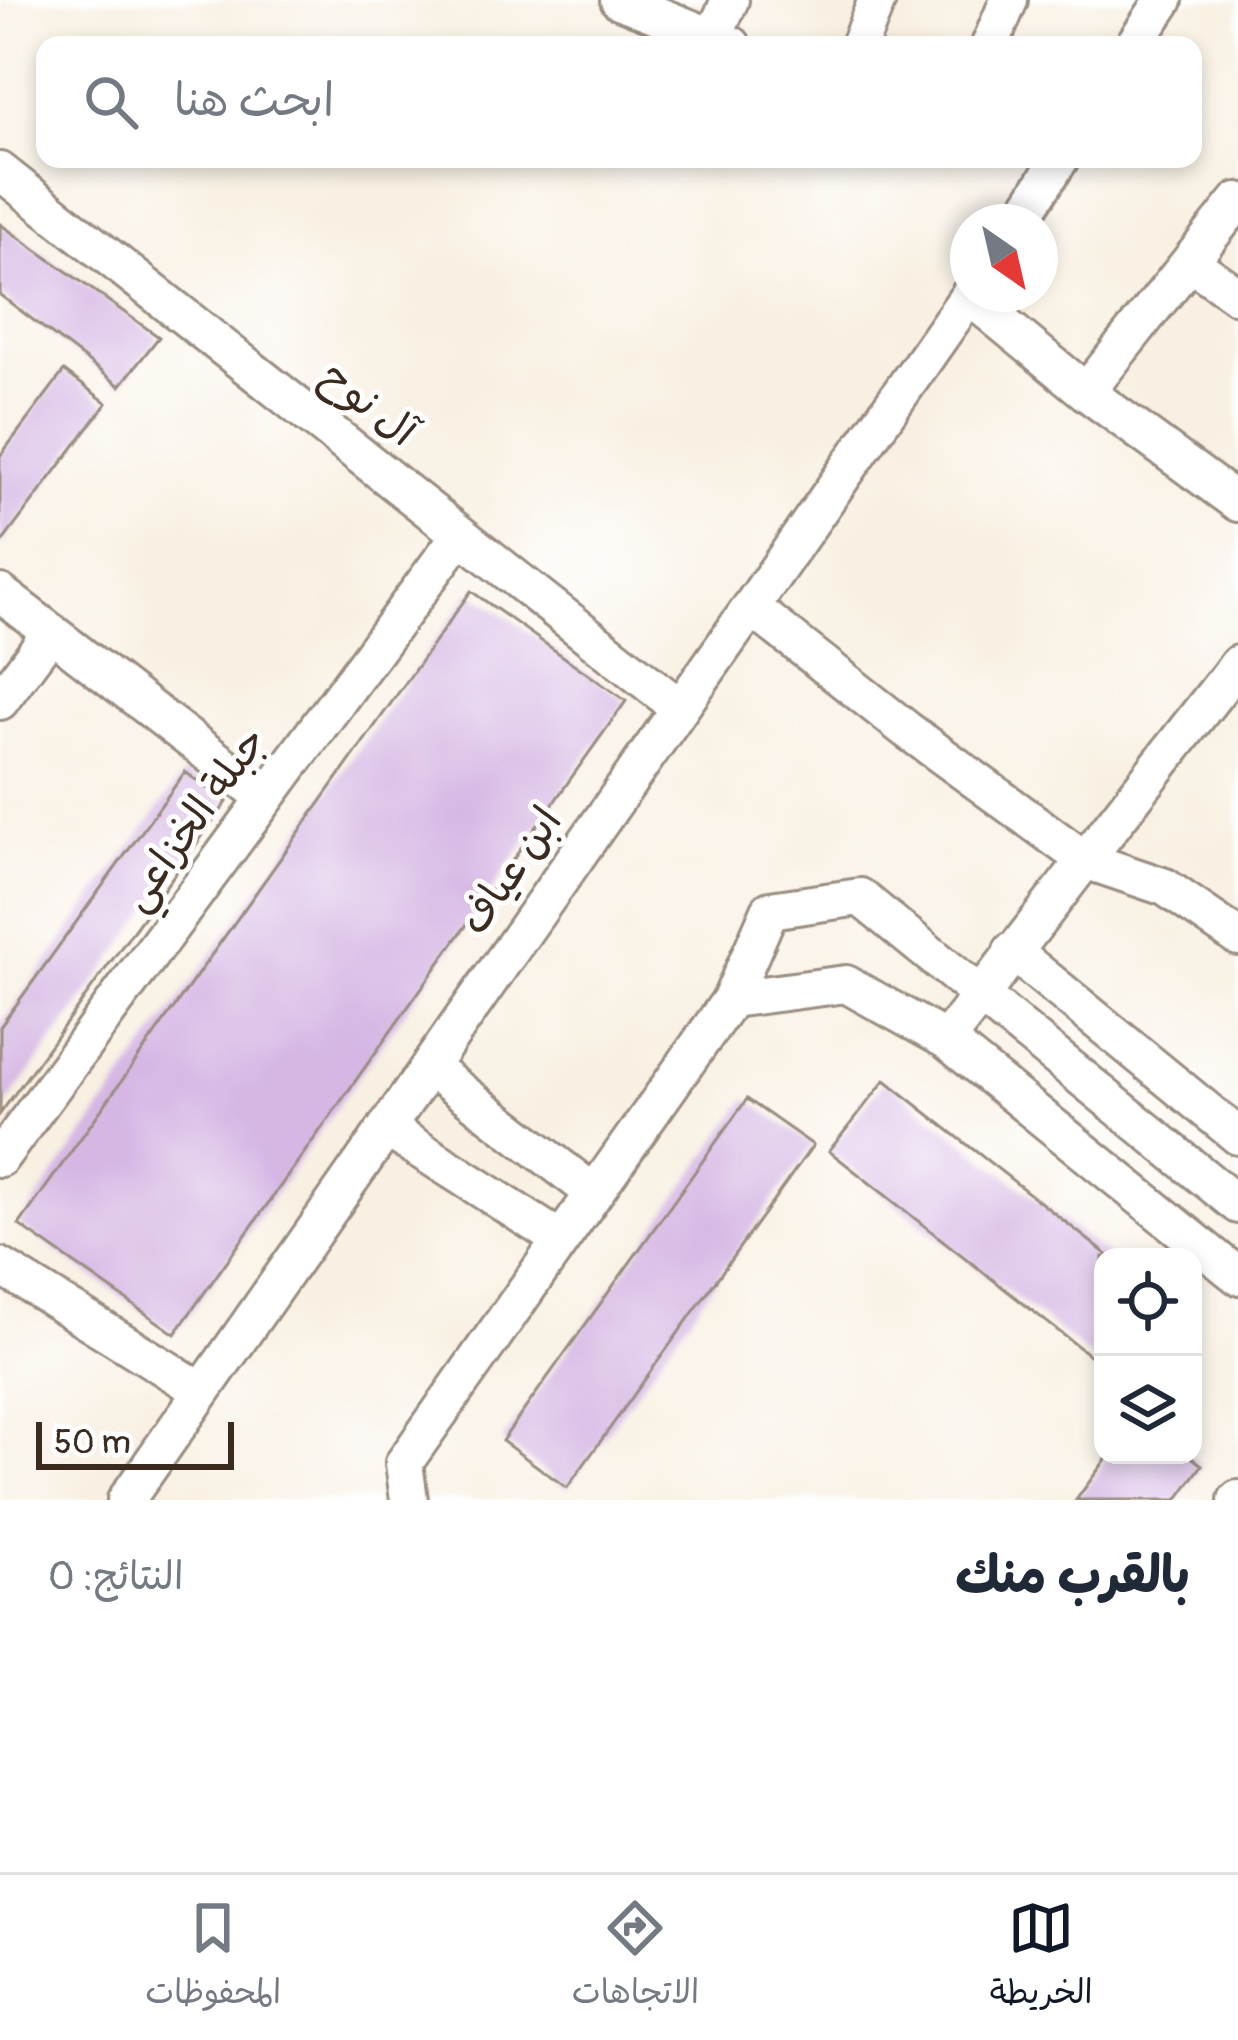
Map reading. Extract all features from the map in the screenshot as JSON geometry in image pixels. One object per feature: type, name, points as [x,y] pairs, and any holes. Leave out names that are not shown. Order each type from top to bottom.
[{"type":"street","points":[[619,0],[710,36]]},
{"type":"street","points":[[724,36],[730,0]]},
{"type":"street","points":[[863,36],[877,0]]},
{"type":"street","points":[[994,36],[1009,0]]},
{"type":"street","points":[[1122,36],[1142,0]]},
{"type":"street","points":[[1140,36],[1164,0]]},
{"type":"street","points":[[1026,204],[1041,168]]},
{"type":"street","name":"آل نوح","points":[[0,171],[680,708]]},
{"type":"street","points":[[1086,392],[1238,201]]},
{"type":"street","points":[[1190,262],[1238,296]]},
{"type":"street","name":"ابن عياف","points":[[145,1493],[202,1390],[958,312]]},
{"type":"street","points":[[990,312],[1086,392],[1238,503]]},
{"type":"street","name":"جبلة الخزاعي","points":[[0,1158],[460,535]]},
{"type":"street","points":[[0,593],[266,798]]},
{"type":"street","points":[[751,607],[907,730],[1085,860],[1165,887],[1238,937]]},
{"type":"street","points":[[0,701],[51,632]]},
{"type":"street","points":[[946,1040],[1085,860],[1226,702],[1238,664]]},
{"type":"street","points":[[409,1500],[404,1463],[731,999],[770,910],[860,897],[1238,1205]]},
{"type":"street","points":[[1012,951],[1238,1136]]},
{"type":"street","points":[[731,999],[846,984],[946,1040],[1238,1276]]},
{"type":"street","points":[[429,1067],[594,1193]]},
{"type":"street","points":[[386,1128],[561,1240]]},
{"type":"street","points":[[0,1266],[202,1390]]},
{"type":"building","points":[[0,224],[159,337],[120,386],[0,295]]},
{"type":"building","points":[[64,371],[107,403],[0,545],[0,456]]},
{"type":"building","points":[[471,591],[626,701],[175,1334],[19,1225]]},
{"type":"building","points":[[185,772],[227,802],[0,1114],[0,1027]]},
{"type":"building","points":[[885,1080],[1099,1248],[1094,1248],[1094,1359],[829,1151]]},
{"type":"building","points":[[747,1099],[813,1145],[567,1488],[502,1441]]},
{"type":"building","points":[[1102,1464],[1202,1465],[1177,1500],[1076,1500]]}]
